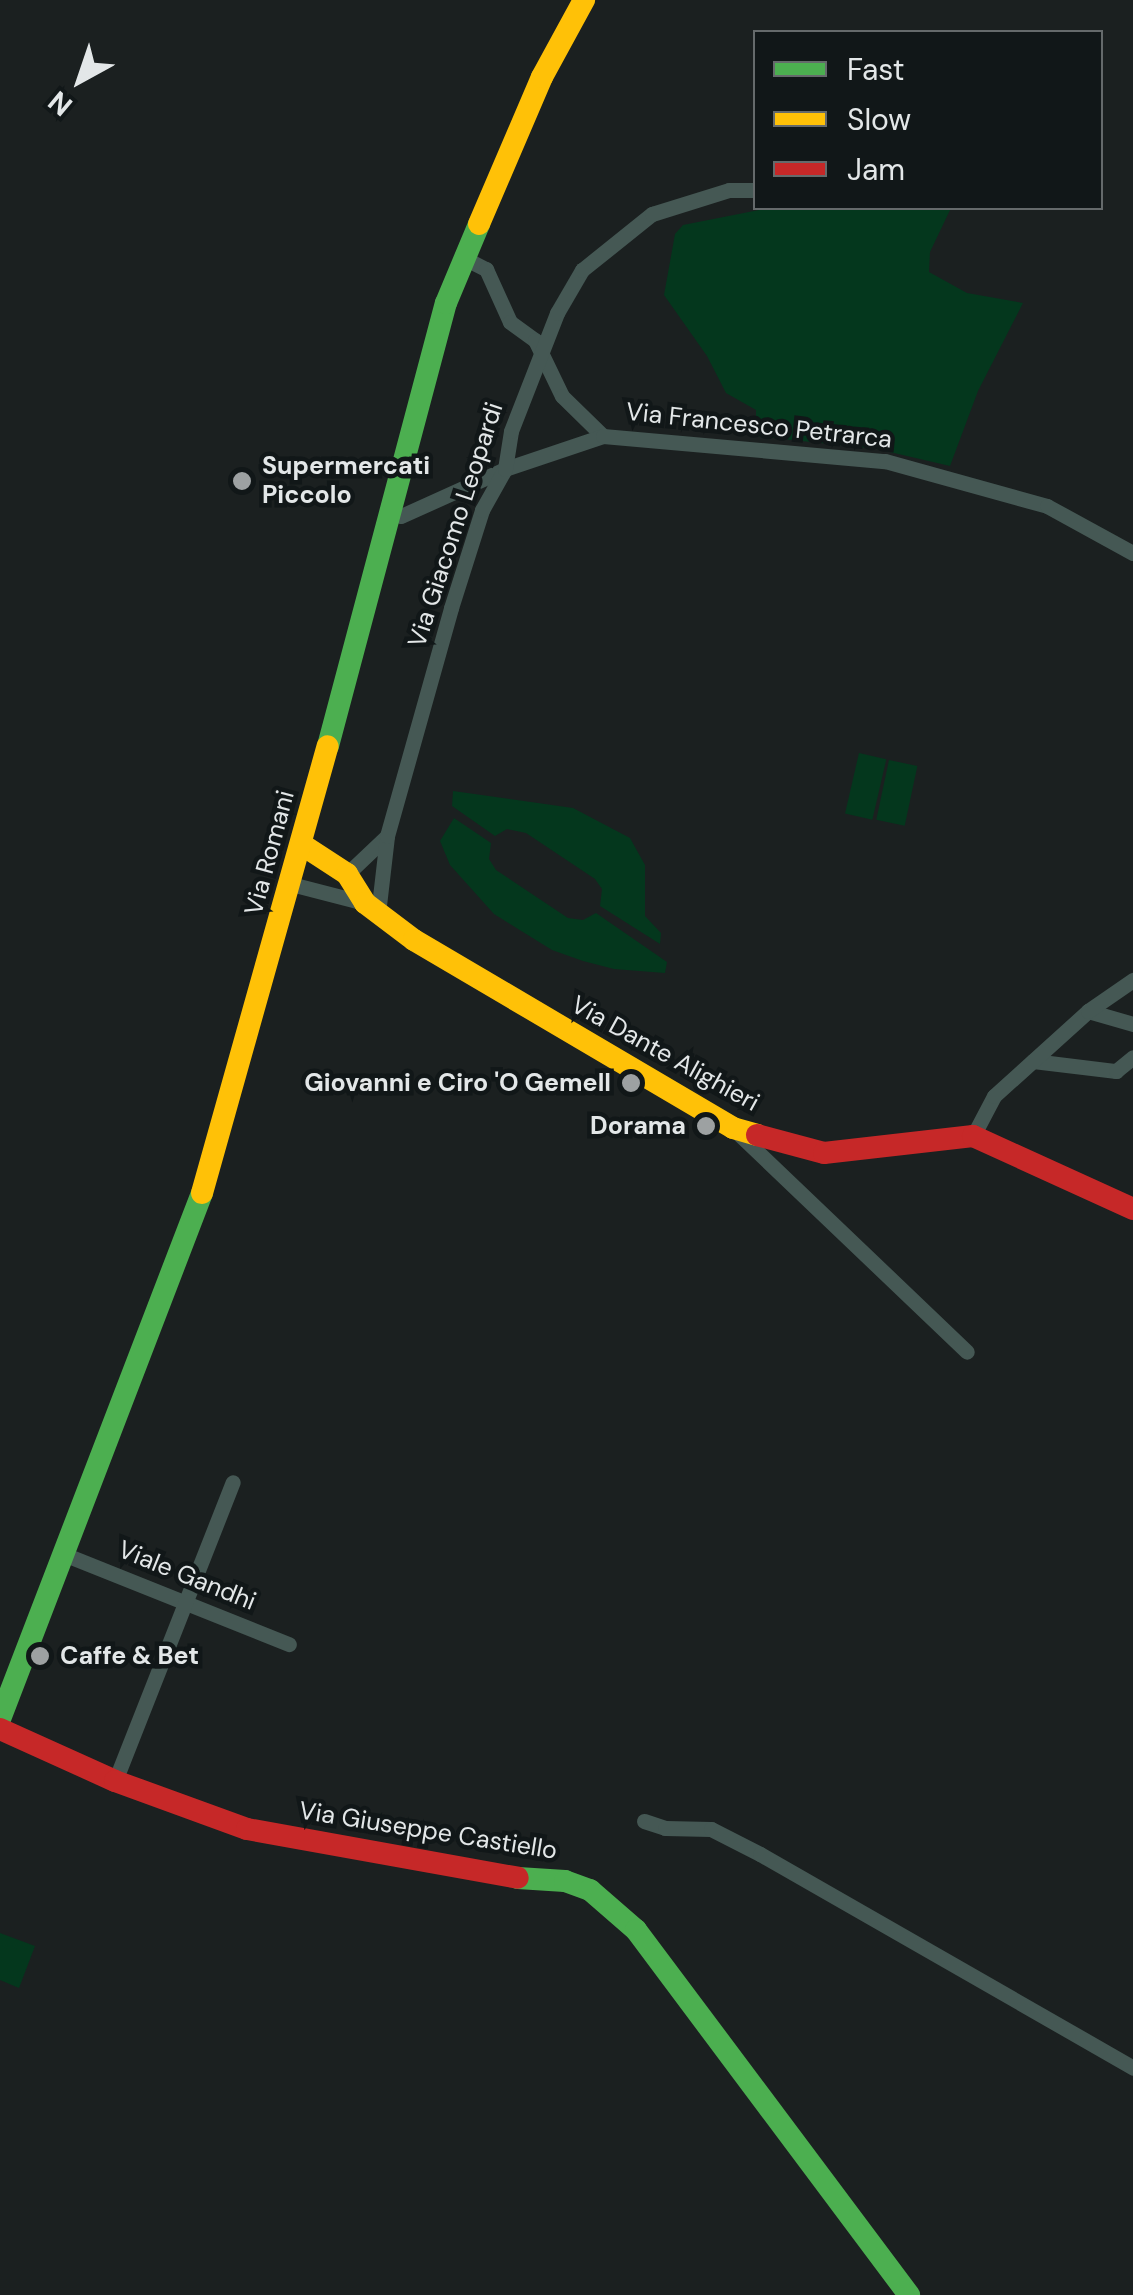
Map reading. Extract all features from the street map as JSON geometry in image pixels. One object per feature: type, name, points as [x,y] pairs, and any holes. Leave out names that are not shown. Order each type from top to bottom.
[{"type":"street","name":"Via Romani","points":[[0,1719],[192,1230],[291,884],[446,304],[542,77],[584,0]]},
{"type":"street","name":"Via Giacomo Leopardi","points":[[372,908],[387,836],[482,510],[505,470],[511,431],[557,313],[582,270],[628,229],[675,204],[730,190],[753,190]]},
{"type":"street","points":[[464,258],[486,269],[501,310],[535,340],[542,355]]},
{"type":"street","name":"Via Francesco Petrarca","points":[[542,355],[571,408],[603,436]]},
{"type":"street","name":"Via Francesco Petrarca","points":[[390,514],[401,516],[505,470],[603,436],[885,460],[1047,506],[1133,553]]},
{"type":"street","name":"Via Giacomo Leopardi","points":[[348,874],[387,836]]},
{"type":"street","name":"Via Dante Alighieri","points":[[301,844],[348,874],[372,908]]},
{"type":"street","name":"Via Dante Alighieri","points":[[291,884],[372,908],[460,969],[733,1128],[824,1154],[973,1136]]},
{"type":"street","points":[[1133,980],[1088,1011],[994,1096],[973,1136],[1133,1209]]},
{"type":"street","points":[[1088,1011],[1133,1024]]},
{"type":"street","points":[[1033,1061],[1116,1071],[1133,1057]]},
{"type":"street","points":[[733,1128],[967,1352]]},
{"type":"street","points":[[115,1782],[234,1482]]},
{"type":"street","name":"Viale Gandhi","points":[[66,1554],[289,1644]]},
{"type":"street","name":"Via Giuseppe Castiello","points":[[0,1729],[115,1782],[247,1829],[515,1878],[565,1880],[590,1890],[636,1930],[909,2295]]},
{"type":"street","points":[[644,1821],[664,1828],[710,1829],[760,1854],[1133,2068]]},
{"type":"green space","points":[[759,210],[950,210],[930,252],[929,272],[967,293],[1023,303],[978,391],[950,466],[877,449],[756,436],[756,410],[726,393],[707,356],[664,295],[675,234],[683,225]]},
{"type":"green space","points":[[859,753],[886,759],[872,820],[845,813]]},
{"type":"green space","points":[[889,760],[917,766],[905,826],[876,820]]},
{"type":"green space","points":[[453,791],[573,808],[630,838],[645,865],[645,916],[661,933],[660,944],[600,906],[602,889],[595,879],[526,833],[507,829],[495,836],[452,806]]},
{"type":"green space","points":[[454,818],[491,843],[489,859],[496,870],[568,918],[583,920],[596,913],[667,962],[665,973],[614,969],[583,961],[552,950],[494,914],[450,865],[440,841]]},
{"type":"green space","points":[[0,1933],[35,1946],[19,1988],[0,1980]]},
{"type":"traffic: fast","points":[[328,746],[446,303],[479,224]]},
{"type":"traffic: fast","points":[[0,1719],[202,1193]]},
{"type":"traffic: fast","points":[[518,1878],[565,1881],[590,1890],[636,1930],[909,2295]]},
{"type":"traffic: slow","points":[[479,224],[542,77],[584,0]]},
{"type":"traffic: slow","points":[[202,1193],[328,746]]},
{"type":"traffic: slow","points":[[301,844],[347,874],[365,903],[414,940],[733,1128],[757,1135]]},
{"type":"traffic: jam","points":[[757,1135],[824,1153],[973,1136],[1133,1209]]},
{"type":"traffic: jam","points":[[0,1729],[115,1781],[247,1829],[518,1878]]},
{"type":"place","name":"Supermercati Piccolo","points":[[242,481]]},
{"type":"place","name":"Giovanni e Ciro 'O Gemell","points":[[631,1083]]},
{"type":"place","name":"Dorama","points":[[706,1126]]},
{"type":"place","name":"Caffe & Bet","points":[[40,1656]]}]
